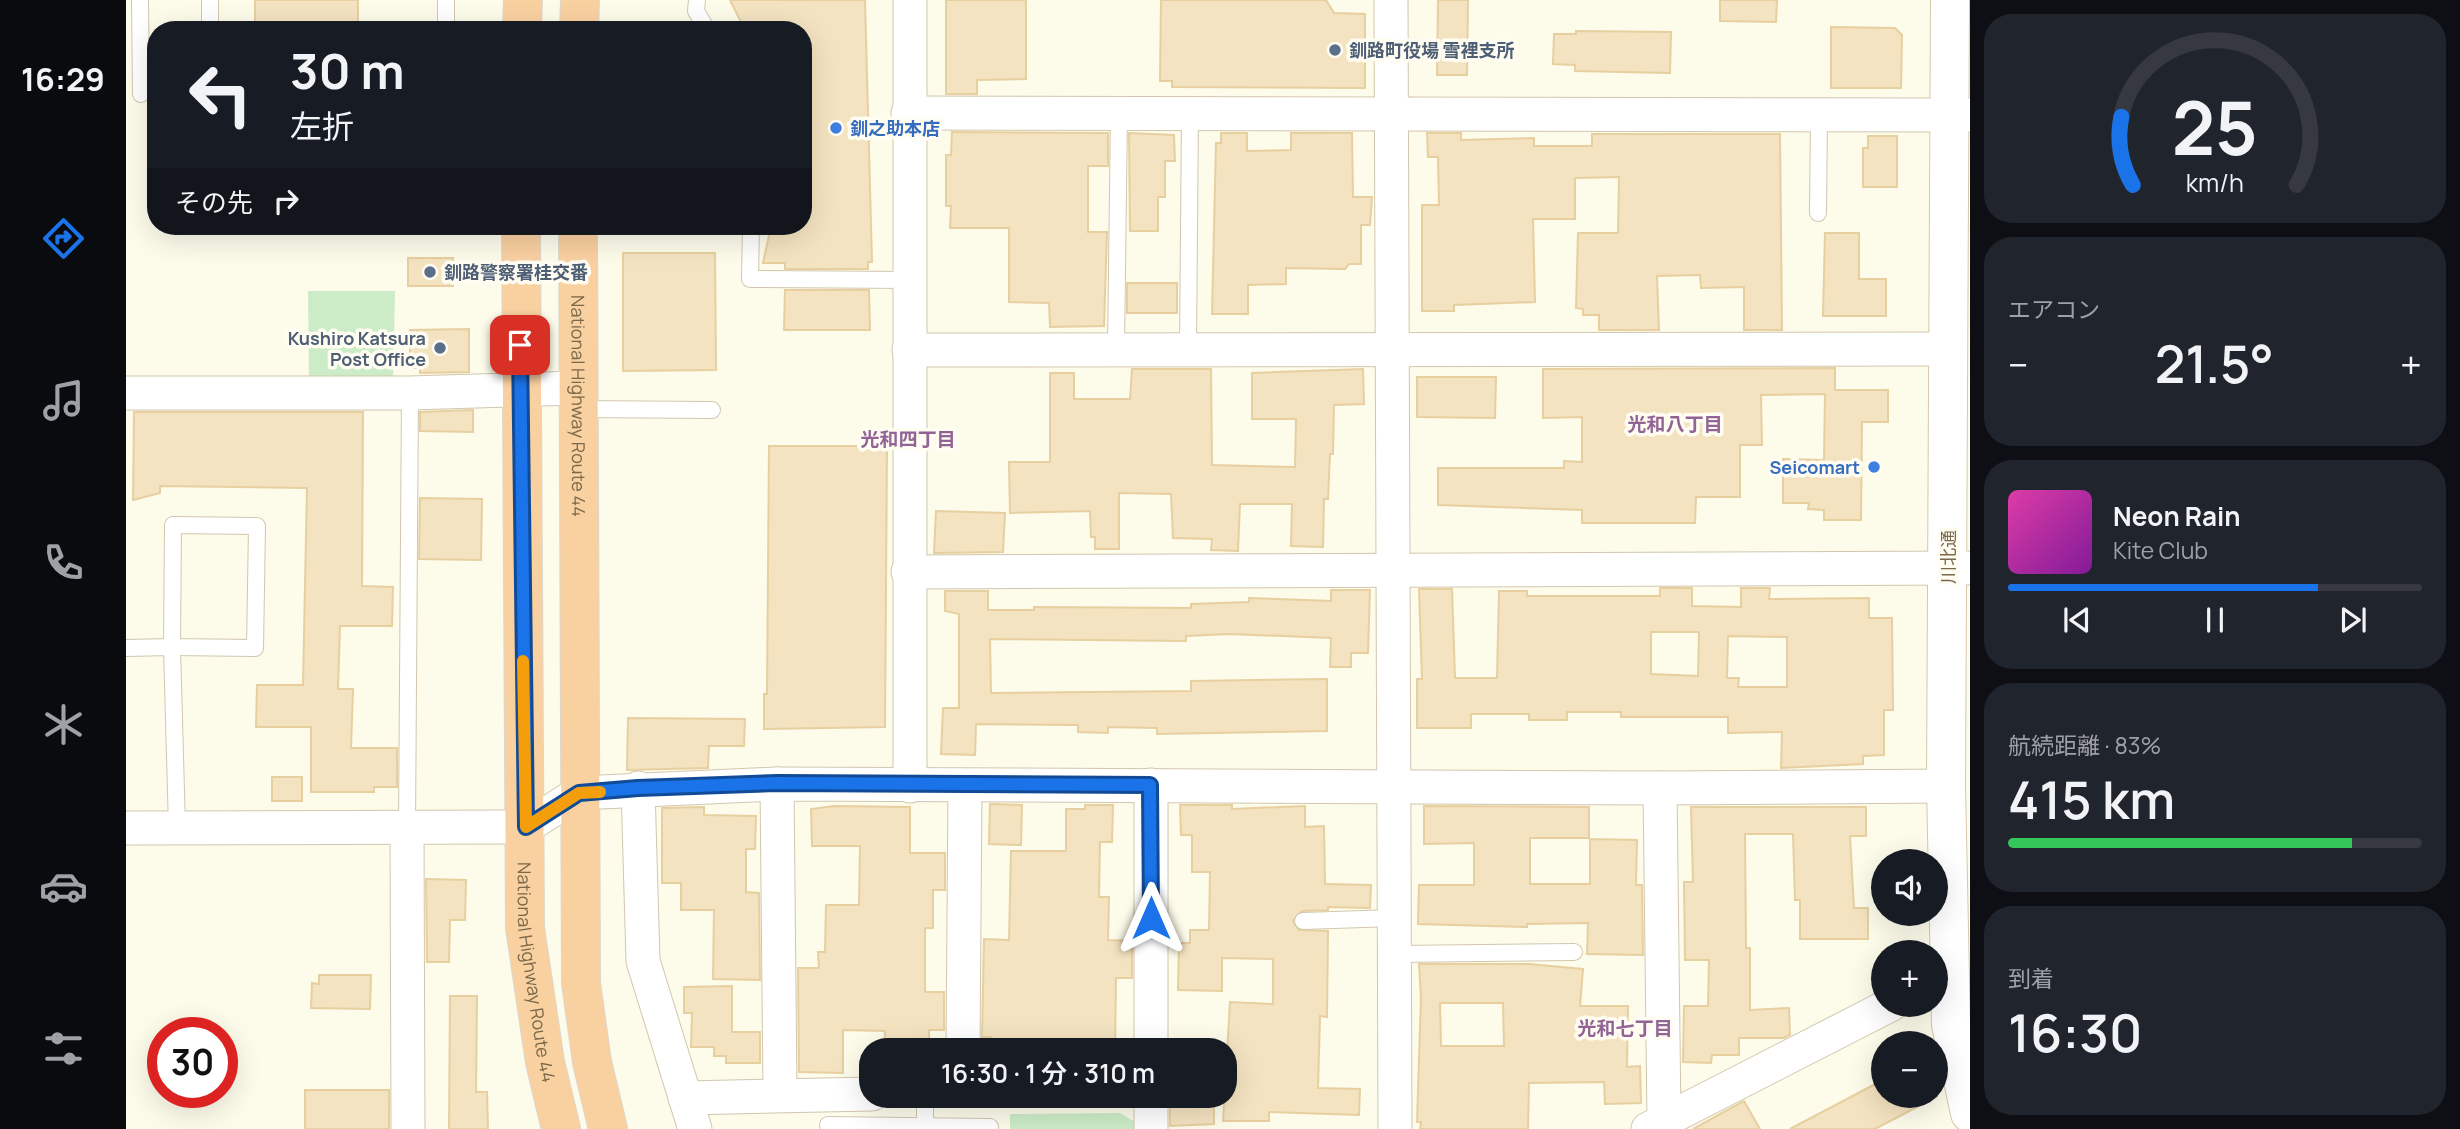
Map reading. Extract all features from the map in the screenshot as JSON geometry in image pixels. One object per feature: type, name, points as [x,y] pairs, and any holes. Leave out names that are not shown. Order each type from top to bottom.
[{"type":"highway","points":[[523,0],[523,21]]},
{"type":"highway","points":[[579,21],[580,0]]},
{"type":"highway","name":"National Highway Route 44","points":[[521,235],[519,390],[526,827],[525,928],[532,991],[561,1129]]},
{"type":"highway","name":"National Highway Route 44","points":[[578,235],[581,983],[592,1062],[608,1129]]},
{"type":"street","points":[[910,0],[910,786]]},
{"type":"street","points":[[1391,0],[1395,1129]]},
{"type":"street","name":"川北通","points":[[1950,0],[1959,115],[1949,349],[1959,568],[1946,786],[1951,1025],[1970,1113]]},
{"type":"street","points":[[908,113],[1959,115]]},
{"type":"street","points":[[909,350],[1949,349]]},
{"type":"street","points":[[126,393],[410,393],[519,390],[577,399]]},
{"type":"street","points":[[908,572],[1394,568],[1959,568]]},
{"type":"street","points":[[126,828],[526,827],[579,793],[777,783],[910,786],[1660,788],[1946,786]]},
{"type":"street","points":[[777,783],[780,1094]]},
{"type":"street","points":[[1150,785],[1151,1038]]},
{"type":"street","points":[[963,1038],[965,786]]},
{"type":"street","points":[[638,788],[643,961],[695,1129]]},
{"type":"street","points":[[1660,788],[1655,1125],[1871,1015]]},
{"type":"street","points":[[408,828],[408,1129]]},
{"type":"street","points":[[685,1098],[780,1094],[828,1116],[859,1100]]},
{"type":"street","points":[[1151,1108],[1151,1129]]},
{"type":"lane","points":[[141,0],[141,94]]},
{"type":"lane","points":[[210,0],[210,21]]},
{"type":"lane","points":[[446,0],[446,21]]},
{"type":"lane","points":[[697,0],[696,11],[702,21]]},
{"type":"lane","points":[[1116,349],[1119,112]]},
{"type":"lane","points":[[1188,349],[1190,113]]},
{"type":"lane","points":[[1818,213],[1819,114]]},
{"type":"lane","points":[[751,235],[750,279],[909,280]]},
{"type":"lane","points":[[408,828],[410,393]]},
{"type":"lane","points":[[577,399],[712,410]]},
{"type":"lane","points":[[126,648],[172,647],[255,648],[257,526],[173,525],[172,647],[177,828]]},
{"type":"lane","points":[[1303,921],[1395,918]]},
{"type":"lane","points":[[1395,954],[1574,952]]},
{"type":"lane","points":[[925,1128],[926,1108]]},
{"type":"lane","points":[[828,1116],[925,1128],[990,1127]]},
{"type":"green space","points":[[308,291],[395,291],[393,384],[309,385]]},
{"type":"green space","points":[[1120,1113],[1135,1122],[1135,1129],[1010,1129],[1010,1114]]},
{"type":"building","points":[[255,0],[358,0],[358,21],[255,21]]},
{"type":"building","name":"釧之助本店","points":[[730,0],[865,0],[872,262],[868,262],[868,269],[785,269],[785,263],[763,263],[769,235],[812,235],[812,21],[740,21]]},
{"type":"building","points":[[946,0],[1026,0],[1026,79],[977,80],[977,94],[946,94]]},
{"type":"building","points":[[1161,0],[1326,0],[1334,13],[1365,14],[1365,88],[1172,87],[1172,81],[1160,81]]},
{"type":"building","points":[[1438,0],[1468,0],[1467,75],[1437,75]]},
{"type":"building","points":[[1720,0],[1777,0],[1776,22],[1720,21]]},
{"type":"building","points":[[1831,27],[1895,28],[1902,35],[1901,88],[1831,88]]},
{"type":"building","points":[[1576,31],[1671,32],[1670,73],[1575,71],[1575,65],[1553,64],[1554,34],[1576,34]]},
{"type":"building","points":[[952,132],[1108,133],[1108,166],[1088,166],[1088,232],[1107,232],[1104,326],[1050,327],[1049,303],[1009,302],[1009,228],[950,228],[951,206],[946,206],[946,155],[951,155]]},
{"type":"building","points":[[1129,133],[1174,135],[1175,161],[1165,161],[1165,197],[1158,197],[1158,231],[1130,231]]},
{"type":"building","points":[[1221,133],[1247,133],[1247,151],[1291,150],[1291,133],[1352,133],[1353,197],[1372,197],[1370,225],[1361,225],[1361,264],[1349,264],[1345,269],[1286,268],[1286,284],[1248,285],[1248,314],[1212,314],[1216,143],[1221,143]]},
{"type":"building","points":[[1427,133],[1461,133],[1461,140],[1534,138],[1534,146],[1592,146],[1592,134],[1780,134],[1782,330],[1744,330],[1744,287],[1701,288],[1700,275],[1657,276],[1659,330],[1599,330],[1599,315],[1583,315],[1583,309],[1576,308],[1578,233],[1618,233],[1619,177],[1575,178],[1575,219],[1533,219],[1535,302],[1454,305],[1454,311],[1422,311],[1422,205],[1439,205],[1438,157],[1428,157]]},
{"type":"building","points":[[1868,136],[1897,136],[1897,187],[1863,187],[1863,148],[1868,148]]},
{"type":"building","points":[[1825,233],[1859,233],[1859,279],[1886,279],[1886,316],[1823,316]]},
{"type":"building","points":[[623,253],[715,253],[716,370],[623,371]]},
{"type":"building","name":"釧路警察署桂交番","points":[[408,258],[453,258],[453,286],[408,286]]},
{"type":"building","points":[[1127,283],[1177,283],[1177,313],[1127,313]]},
{"type":"building","points":[[785,290],[869,290],[870,330],[784,330]]},
{"type":"building","name":"Kushiro Katsura Post Office","points":[[469,329],[469,372],[420,373],[420,368],[410,368],[410,330]]},
{"type":"building","points":[[1835,368],[1835,390],[1888,390],[1888,422],[1862,422],[1861,520],[1824,520],[1824,510],[1808,509],[1809,503],[1783,503],[1783,459],[1824,460],[1825,394],[1761,395],[1762,445],[1740,445],[1740,497],[1696,497],[1695,523],[1582,523],[1582,510],[1438,505],[1438,468],[1564,468],[1564,461],[1582,462],[1582,417],[1543,418],[1543,369]]},
{"type":"building","points":[[1132,369],[1211,369],[1212,465],[1295,467],[1296,419],[1252,419],[1252,373],[1363,369],[1364,404],[1334,405],[1333,454],[1330,454],[1328,499],[1324,499],[1323,547],[1291,546],[1292,504],[1240,504],[1238,551],[1211,550],[1212,539],[1173,538],[1171,494],[1119,493],[1119,549],[1095,549],[1095,537],[1091,537],[1090,511],[1010,513],[1009,462],[1050,462],[1050,373],[1074,373],[1074,399],[1130,399]]},
{"type":"building","points":[[1417,377],[1496,377],[1495,418],[1417,417]]},
{"type":"building","points":[[473,410],[473,432],[420,431],[420,412]]},
{"type":"building","points":[[134,412],[363,412],[362,586],[393,587],[392,626],[340,626],[338,689],[353,689],[351,748],[397,748],[397,787],[374,787],[374,792],[311,792],[311,727],[256,727],[257,685],[303,685],[307,488],[160,486],[160,493],[133,500]]},
{"type":"building","points":[[769,446],[887,446],[885,727],[764,729],[764,694],[767,694]]},
{"type":"building","points":[[420,498],[482,499],[481,560],[419,559]]},
{"type":"building","points":[[936,511],[1005,513],[1003,552],[934,553]]},
{"type":"building","points":[[1660,588],[1692,588],[1692,606],[1741,607],[1741,588],[1770,588],[1769,599],[1869,598],[1869,618],[1892,618],[1893,710],[1884,710],[1884,755],[1863,756],[1863,764],[1781,768],[1782,732],[1728,733],[1728,717],[1621,717],[1621,712],[1567,712],[1567,720],[1529,720],[1529,714],[1471,714],[1471,728],[1417,728],[1417,679],[1422,679],[1419,589],[1452,589],[1455,678],[1497,678],[1499,591],[1527,591],[1527,596],[1660,596]],"holes":[[[1651,632],[1699,632],[1698,676],[1651,674]],[[1728,636],[1787,637],[1787,687],[1738,687],[1739,678],[1727,678]]]},
{"type":"building","points":[[1331,590],[1370,590],[1368,653],[1351,653],[1351,667],[1330,667],[1331,638],[1230,634],[1186,636],[1186,641],[990,639],[991,693],[1191,691],[1191,681],[1327,679],[1327,731],[1157,734],[1157,728],[1108,727],[1108,733],[1078,732],[1078,725],[976,724],[975,755],[941,754],[943,708],[959,708],[959,614],[945,611],[945,591],[988,591],[988,610],[1034,610],[1034,607],[1191,608],[1191,604],[1249,602],[1249,598],[1331,601]]},
{"type":"building","points":[[628,718],[745,719],[744,746],[709,746],[708,768],[627,770]]},
{"type":"building","points":[[272,777],[302,777],[302,801],[272,801]]},
{"type":"building","points":[[990,804],[1022,805],[1021,845],[989,844]]},
{"type":"building","points":[[1085,805],[1113,805],[1112,842],[1100,842],[1099,897],[1109,897],[1108,940],[1132,941],[1132,978],[1116,978],[1115,1038],[982,1037],[984,939],[1009,940],[1011,851],[1066,851],[1066,809],[1085,809]]},
{"type":"building","points":[[1180,805],[1232,805],[1232,809],[1305,806],[1305,827],[1324,826],[1325,884],[1371,885],[1370,908],[1328,907],[1328,910],[1302,911],[1293,921],[1299,930],[1328,931],[1327,1017],[1320,1016],[1318,1088],[1360,1089],[1359,1115],[1269,1112],[1269,1121],[1223,1121],[1224,1108],[1237,1108],[1237,1038],[1228,1038],[1230,1002],[1273,1004],[1273,959],[1222,958],[1222,991],[1178,990],[1179,943],[1190,943],[1190,930],[1209,930],[1210,872],[1192,872],[1192,835],[1181,835]]},
{"type":"building","points":[[834,806],[910,807],[910,853],[945,853],[945,890],[933,890],[933,928],[925,928],[925,992],[944,992],[944,1030],[929,1030],[929,1038],[885,1038],[885,1031],[843,1030],[843,1073],[799,1072],[798,968],[819,968],[818,952],[825,952],[826,905],[859,905],[860,846],[812,846],[811,809]]},
{"type":"building","points":[[1424,806],[1589,807],[1589,838],[1530,838],[1530,884],[1590,884],[1590,839],[1637,840],[1636,885],[1642,885],[1643,955],[1587,954],[1588,923],[1527,924],[1527,927],[1418,924],[1419,885],[1474,885],[1474,843],[1424,844]]},
{"type":"building","points":[[704,807],[704,815],[756,816],[755,849],[746,849],[746,892],[759,893],[760,980],[713,979],[714,910],[681,910],[681,883],[662,883],[662,808]]},
{"type":"building","points":[[1691,807],[1866,807],[1866,836],[1850,836],[1854,908],[1868,908],[1868,939],[1800,939],[1800,900],[1795,900],[1793,834],[1745,834],[1746,948],[1750,948],[1750,1010],[1789,1008],[1790,1035],[1784,1038],[1739,1038],[1739,1055],[1712,1055],[1711,1063],[1683,1062],[1684,1006],[1708,1006],[1709,960],[1685,960],[1684,882],[1693,882]]},
{"type":"building","points":[[426,879],[466,880],[465,920],[450,920],[449,962],[427,962]]},
{"type":"building","points":[[1419,964],[1529,964],[1583,969],[1580,1006],[1628,1006],[1627,1067],[1640,1066],[1641,1103],[1605,1104],[1604,1082],[1529,1083],[1528,1129],[1420,1129],[1421,1122],[1417,1122],[1421,998]],"holes":[[[1440,1003],[1503,1003],[1504,1046],[1441,1046]]]},
{"type":"building","points":[[319,975],[371,975],[370,1009],[311,1008],[312,983],[319,984]]},
{"type":"building","points":[[732,986],[732,1032],[760,1032],[760,1063],[726,1063],[726,1056],[714,1056],[714,1047],[691,1047],[692,1013],[684,1013],[684,987]]},
{"type":"building","points":[[450,996],[477,996],[476,1092],[487,1092],[488,1129],[449,1129]]},
{"type":"building","points":[[1871,1086],[1871,1108],[1915,1108],[1875,1129],[1790,1129]]},
{"type":"building","points":[[305,1090],[389,1090],[389,1129],[305,1129]]},
{"type":"building","points":[[1744,1101],[1760,1129],[1693,1129],[1722,1113]]},
{"type":"building","points":[[1170,1108],[1214,1108],[1214,1124],[1170,1126]]},
{"type":"slow traffic","points":[[523,661],[526,827],[579,793],[600,792]]},
{"type":"place","name":"釧路町役場 雪裡支所","points":[[1335,50]]},
{"type":"place","name":"釧之助本店","points":[[836,128]]},
{"type":"place","name":"釧路警察署桂交番","points":[[430,272]]},
{"type":"place","name":"Kushiro Katsura Post Office","points":[[440,348]]},
{"type":"place","name":"Seicomart","points":[[1874,467]]},
{"type":"district","name":"光和八丁目","points":[[1675,424]]},
{"type":"district","name":"光和四丁目","points":[[908,439]]},
{"type":"district","name":"光和七丁目","points":[[1625,1028]]},
{"type":"route","points":[[520,345],[526,827],[579,793],[638,788],[777,783],[910,786],[1150,785],[1151,918]]}]
